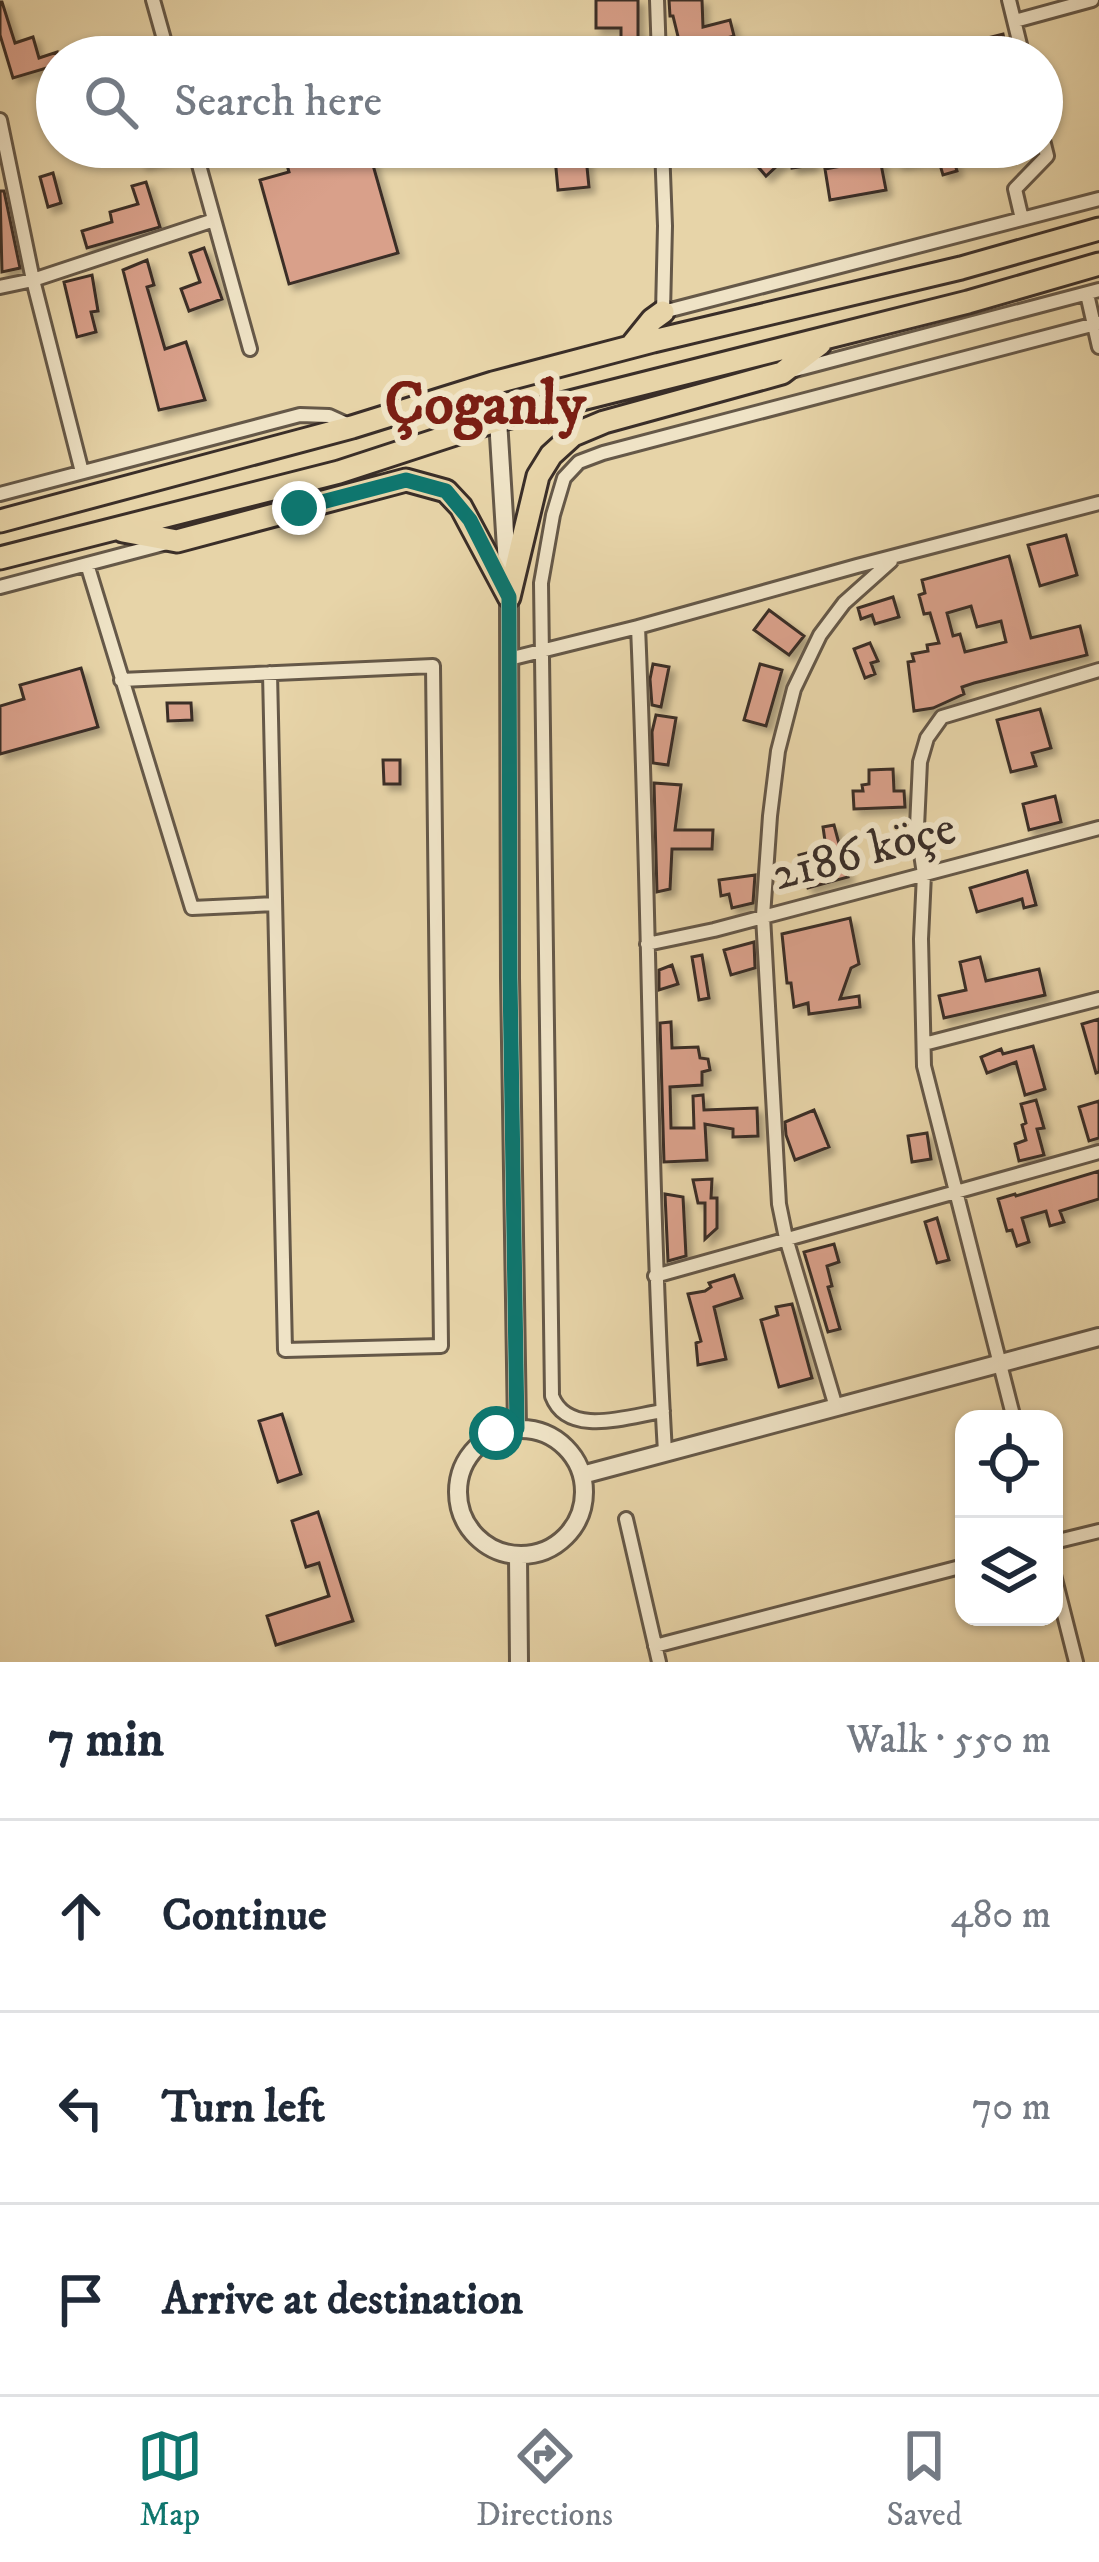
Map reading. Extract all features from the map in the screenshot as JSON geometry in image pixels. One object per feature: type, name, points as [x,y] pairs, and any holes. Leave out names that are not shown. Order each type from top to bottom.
[{"type":"main road","points":[[0,521],[352,427],[493,383],[961,268],[1099,229]]},
{"type":"main road","points":[[0,558],[339,472],[498,420],[968,302],[1099,264]]},
{"type":"main road","points":[[629,347],[663,312]]},
{"type":"main road","points":[[509,597],[538,476],[551,455],[573,435],[604,422],[782,374],[830,337]]},
{"type":"main road","points":[[616,390],[687,399]]},
{"type":"main road","points":[[299,508],[339,472]]},
{"type":"main road","points":[[111,529],[177,541],[406,480],[446,491],[470,520],[509,597]]},
{"type":"street","points":[[154,0],[163,36]]},
{"type":"street","points":[[657,0],[658,36]]},
{"type":"street","points":[[1009,0],[1018,36]]},
{"type":"street","points":[[1015,21],[1092,0]]},
{"type":"street","points":[[1,127],[33,280],[82,472]]},
{"type":"street","points":[[200,168],[250,349]]},
{"type":"street","points":[[663,168],[663,312],[1099,199]]},
{"type":"street","points":[[1022,219],[1015,189],[1035,168]]},
{"type":"street","points":[[0,287],[214,220]]},
{"type":"street","points":[[782,374],[1093,292],[1099,347]]},
{"type":"street","points":[[663,1412],[590,1422],[556,1409],[552,1396],[540,653],[541,583],[564,478],[579,462],[649,441],[1096,324]]},
{"type":"street","points":[[493,383],[509,597],[517,1428]]},
{"type":"street","points":[[0,494],[300,415],[329,416],[352,427]]},
{"type":"street","points":[[509,659],[1099,503]]},
{"type":"street","points":[[0,587],[177,541]]},
{"type":"street","points":[[836,1407],[779,1204],[763,916],[770,815],[778,751],[794,689],[820,635],[844,603],[896,556]]},
{"type":"street","points":[[87,564],[192,908],[275,904]]},
{"type":"street","points":[[638,627],[655,1276],[665,1452]]},
{"type":"street","points":[[121,680],[270,673],[433,666],[441,1346],[285,1350],[270,673]]},
{"type":"street","points":[[1012,1410],[924,1066],[924,874],[917,827],[920,762],[927,738],[942,717],[1099,670]]},
{"type":"street","name":"2186 köçe","points":[[646,944],[1099,828]]},
{"type":"street","points":[[924,1044],[1099,1000]]},
{"type":"street","points":[[655,1276],[1099,1152]]},
{"type":"street","points":[[582,1475],[1099,1337]]},
{"type":"street","points":[[517,1428],[558,1441],[573,1456],[582,1475],[580,1515],[556,1545],[538,1554],[518,1556],[479,1540],[465,1524],[458,1503],[458,1482],[478,1445],[496,1433],[517,1428]]},
{"type":"street","points":[[626,1519],[659,1662]]},
{"type":"street","points":[[1063,1541],[1099,1531]]},
{"type":"street","points":[[518,1556],[519,1662]]},
{"type":"street","points":[[655,1646],[955,1568]]},
{"type":"street","points":[[1063,1611],[1076,1662]]},
{"type":"building","points":[[596,0],[638,0],[638,36],[621,36],[621,28],[596,28]]},
{"type":"building","points":[[669,0],[702,0],[703,27],[730,20],[734,36],[678,36]]},
{"type":"building","points":[[2,2],[15,43],[33,37],[36,71],[13,78],[0,35]]},
{"type":"building","points":[[288,168],[374,168],[398,253],[289,284],[260,180],[289,172]]},
{"type":"building","points":[[556,168],[587,168],[589,187],[558,190]]},
{"type":"building","points":[[882,168],[886,190],[830,200],[825,169]]},
{"type":"building","points":[[53,173],[61,203],[48,207],[40,177]]},
{"type":"building","points":[[146,182],[160,227],[87,248],[82,231],[112,222],[110,212],[138,204],[132,186]]},
{"type":"building","points":[[0,191],[4,191],[20,268],[2,272]]},
{"type":"building","points":[[204,248],[222,299],[189,311],[181,289],[200,282],[190,253]]},
{"type":"building","points":[[147,260],[154,285],[147,287],[165,349],[186,342],[205,400],[159,410],[123,270]]},
{"type":"building","points":[[92,275],[96,332],[77,337],[64,282]]},
{"type":"building","points":[[1066,535],[1077,575],[1040,586],[1028,545]]},
{"type":"building","points":[[1009,556],[1031,638],[1080,626],[1087,655],[974,683],[962,687],[964,694],[914,711],[908,662],[914,661],[912,654],[939,643],[930,613],[924,614],[919,595],[925,593],[922,580]],"holes":[[[971,606],[977,627],[1001,621],[1006,642],[965,652],[960,634],[953,636],[947,613]]]},
{"type":"building","points":[[893,597],[899,617],[875,624],[872,615],[861,619],[858,608]]},
{"type":"building","points":[[769,610],[804,636],[789,655],[754,630]]},
{"type":"building","points":[[870,643],[878,661],[871,663],[875,674],[865,678],[854,649]]},
{"type":"building","points":[[653,664],[669,667],[661,707],[652,705]]},
{"type":"building","points":[[760,664],[782,670],[766,726],[744,720]]},
{"type":"building","points":[[81,668],[98,727],[0,754],[0,706],[24,699],[20,685]]},
{"type":"building","points":[[167,703],[191,703],[192,720],[168,721]]},
{"type":"building","points":[[1040,709],[1051,748],[1032,753],[1036,766],[1011,772],[997,720]]},
{"type":"building","points":[[656,715],[676,718],[668,765],[653,763]]},
{"type":"building","points":[[383,760],[400,760],[400,784],[384,784]]},
{"type":"building","points":[[893,769],[894,791],[904,791],[905,807],[854,809],[853,791],[863,791],[862,785],[869,784],[869,770]]},
{"type":"building","points":[[654,783],[681,785],[675,830],[713,830],[712,849],[672,849],[670,889],[657,892]]},
{"type":"building","points":[[1055,796],[1061,822],[1029,830],[1023,804]]},
{"type":"building","points":[[834,825],[848,877],[808,888],[799,855],[826,848],[823,827]]},
{"type":"building","points":[[1027,871],[1036,905],[1024,908],[1022,899],[977,912],[970,888]]},
{"type":"building","points":[[755,875],[753,903],[732,908],[729,894],[721,896],[719,880]]},
{"type":"building","points":[[850,918],[859,964],[851,968],[840,999],[859,996],[860,1007],[809,1014],[808,1003],[794,1007],[782,934]]},
{"type":"building","points":[[754,942],[755,968],[731,975],[724,950]]},
{"type":"building","points":[[702,955],[709,998],[699,1000],[692,957]]},
{"type":"building","points":[[980,957],[986,981],[1039,969],[1045,995],[944,1018],[939,996],[966,990],[960,962]]},
{"type":"building","points":[[672,965],[678,984],[659,990],[659,970]]},
{"type":"building","points":[[1099,1019],[1099,1072],[1096,1073],[1082,1024]]},
{"type":"building","points":[[671,1022],[672,1048],[698,1047],[710,1070],[702,1072],[702,1085],[670,1087],[671,1128],[694,1128],[693,1096],[703,1095],[704,1110],[757,1108],[758,1136],[733,1137],[733,1129],[705,1124],[707,1160],[664,1162],[660,1023]]},
{"type":"building","points":[[1033,1046],[1045,1089],[1025,1095],[1016,1062],[987,1073],[981,1057],[1001,1049],[1003,1054]]},
{"type":"building","points":[[1036,1100],[1044,1128],[1037,1129],[1044,1155],[1019,1161],[1015,1144],[1026,1140],[1021,1104]]},
{"type":"building","points":[[1099,1101],[1099,1138],[1089,1141],[1079,1107]]},
{"type":"building","points":[[814,1110],[829,1147],[795,1160],[785,1122]]},
{"type":"building","points":[[927,1133],[931,1159],[912,1162],[908,1136]]},
{"type":"building","points":[[1099,1171],[1099,1199],[1060,1211],[1064,1222],[1050,1226],[1046,1211],[1022,1218],[1029,1242],[1017,1246],[1012,1230],[1007,1231],[998,1199]]},
{"type":"building","points":[[712,1179],[717,1228],[705,1239],[705,1203],[698,1203],[693,1180]]},
{"type":"building","points":[[665,1194],[683,1197],[686,1256],[668,1261]]},
{"type":"building","points":[[937,1218],[949,1260],[937,1263],[925,1222]]},
{"type":"building","points":[[834,1244],[839,1262],[827,1266],[832,1286],[828,1287],[840,1329],[828,1332],[804,1252]]},
{"type":"building","points":[[734,1275],[742,1298],[714,1307],[726,1359],[698,1365],[696,1343],[701,1341],[688,1294],[705,1291],[709,1283]]},
{"type":"building","points":[[792,1304],[812,1378],[779,1387],[761,1320],[778,1315],[776,1307]]},
{"type":"building","points":[[282,1414],[301,1474],[278,1482],[259,1421]]},
{"type":"building","points":[[318,1512],[353,1621],[276,1645],[267,1616],[329,1596],[319,1563],[306,1567],[292,1521]]},
{"type":"district","name":"Çoganly","points":[[485,405]]},
{"type":"route","points":[[299,508],[406,480],[446,491],[470,520],[509,597],[517,1428],[496,1433]]}]
